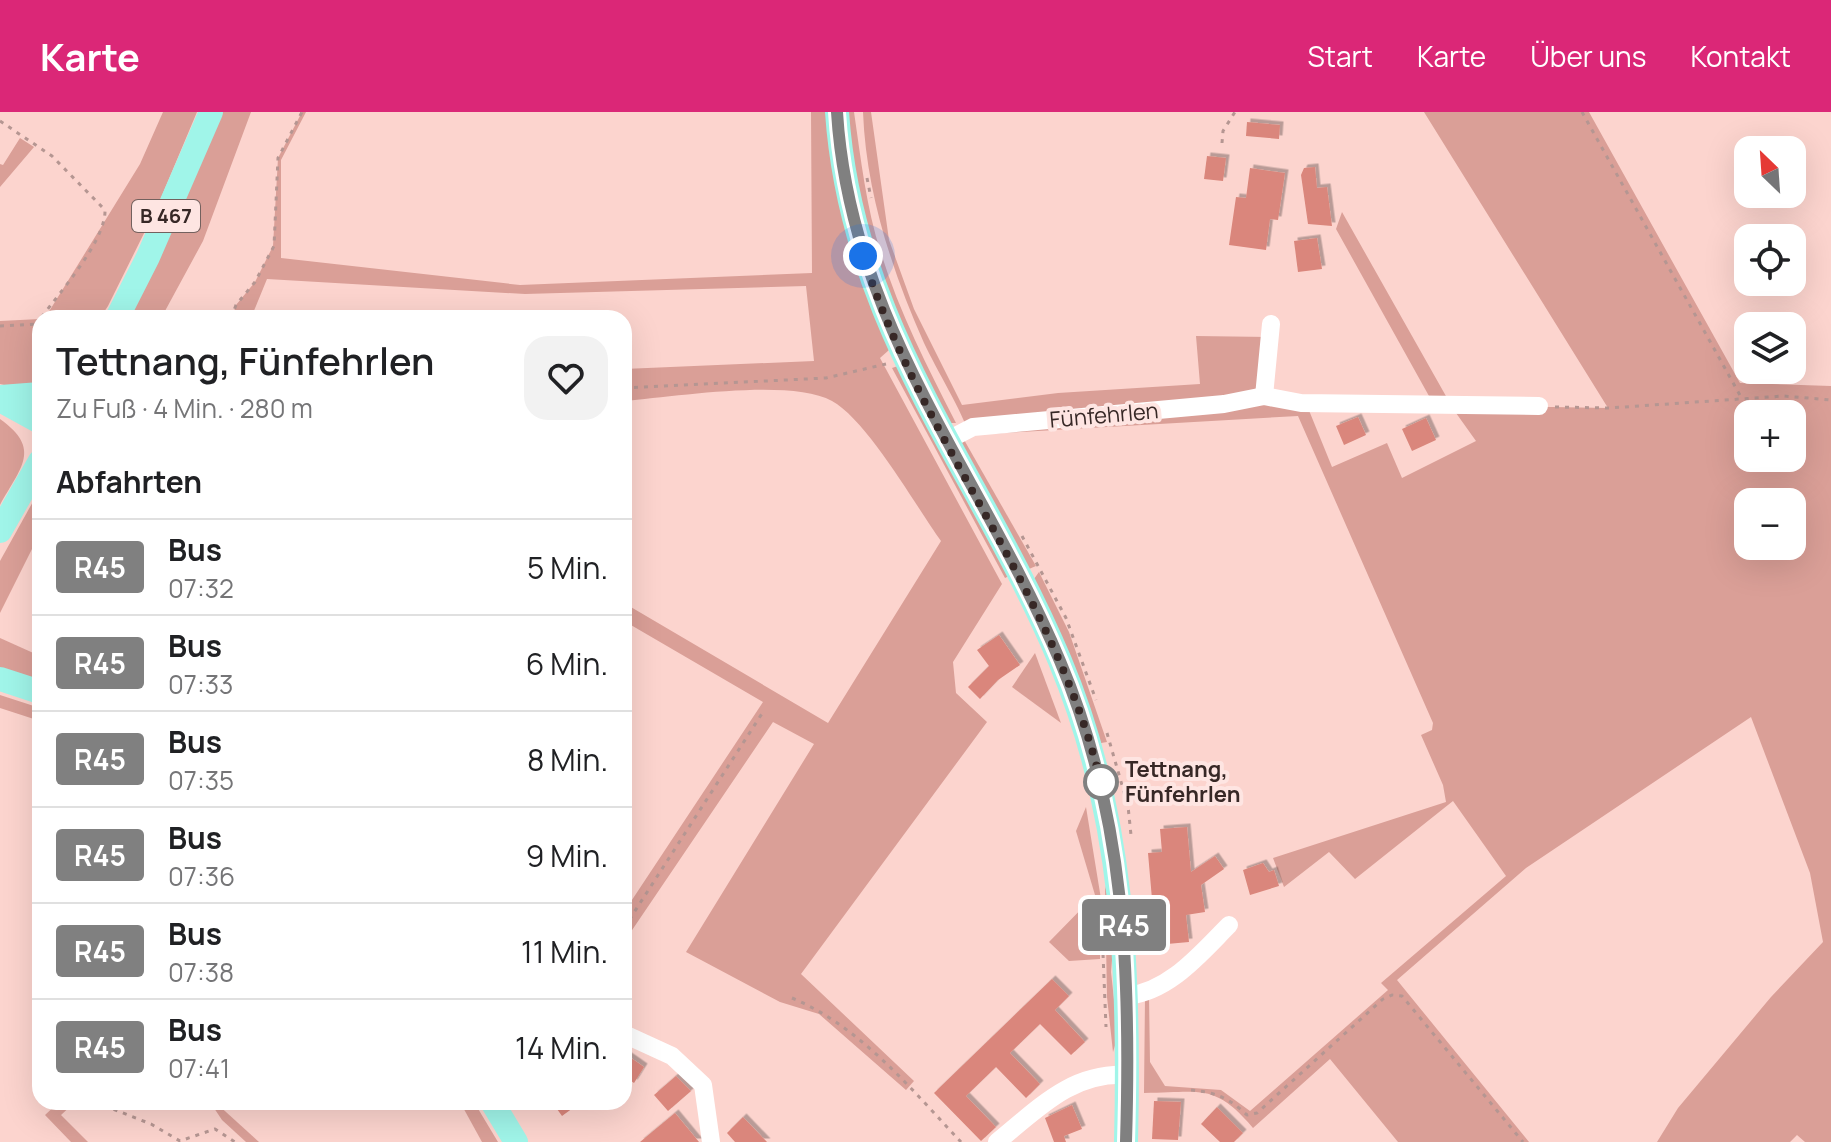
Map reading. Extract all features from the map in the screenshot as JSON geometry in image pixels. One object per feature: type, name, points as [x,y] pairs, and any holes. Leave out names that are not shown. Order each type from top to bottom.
[{"type":"main road","name":"B 467","points":[[121,310],[148,257],[211,112]]},
{"type":"main road","points":[[837,112],[849,203],[872,285],[903,358],[1047,630],[1091,745],[1120,879],[1127,996],[1126,1142]]},
{"type":"main road","points":[[0,398],[32,395]]},
{"type":"main road","points":[[0,398],[32,417]]},
{"type":"main road","points":[[0,531],[32,475]]},
{"type":"main road","points":[[0,679],[32,689]]},
{"type":"main road","points":[[497,1110],[516,1142]]},
{"type":"street","points":[[1264,396],[1271,324]]},
{"type":"street","name":"Fünfehrlen","points":[[946,441],[973,427],[1232,403],[1264,396],[1301,403],[1539,406]]},
{"type":"street","points":[[1127,996],[1142,995],[1166,984],[1229,925]]},
{"type":"street","points":[[632,1038],[672,1056],[703,1085],[711,1142]]},
{"type":"street","points":[[997,1142],[1061,1090],[1093,1076],[1127,1075]]},
{"type":"path","points":[[234,310],[255,282],[274,246],[278,158],[302,112]]},
{"type":"path","points":[[1222,143],[1223,131],[1235,112]]},
{"type":"path","points":[[1582,112],[1741,397]]},
{"type":"path","points":[[0,121],[52,156],[105,210],[101,229],[84,259],[47,310]]},
{"type":"path","points":[[0,326],[32,322]]},
{"type":"path","points":[[632,388],[826,378],[887,364]]},
{"type":"path","points":[[1539,406],[1609,408],[1741,397],[1816,397],[1831,400]]},
{"type":"path","points":[[632,916],[763,712]]},
{"type":"path","points":[[1103,952],[1108,1038]]},
{"type":"path","points":[[1191,1090],[1215,1092],[1232,1101],[1247,1115],[1257,1113],[1383,999],[1392,995],[1402,996],[1523,1142]]},
{"type":"path","points":[[792,998],[842,1026],[899,1076],[961,1142]]},
{"type":"path","points":[[115,1110],[151,1124],[180,1141],[215,1129],[235,1142]]},
{"type":"shaded area","points":[[163,112],[197,112],[158,205],[105,310],[50,310],[140,164]]},
{"type":"shaded area","points":[[218,112],[251,112],[203,241],[166,310],[132,310]]},
{"type":"shaded area","points":[[302,112],[306,112],[281,160],[281,258],[520,285],[812,273],[811,112],[829,112],[889,350],[880,358],[1002,584],[953,662],[956,693],[987,722],[801,974],[914,1081],[906,1090],[819,1014],[780,1002],[686,952],[814,744],[773,722],[632,930],[632,900],[763,702],[632,626],[632,608],[828,723],[941,541],[861,426],[832,401],[813,394],[761,390],[632,400],[632,369],[814,361],[806,286],[525,294],[267,279],[254,310],[234,310],[255,282],[273,246],[278,158]]},
{"type":"shaded area","points":[[847,112],[854,112],[868,201],[888,275],[915,340],[956,423],[948,423],[886,295],[855,177]]},
{"type":"shaded area","points":[[863,112],[871,112],[889,240],[914,309],[962,405],[1058,393],[1200,384],[1196,336],[1269,337],[1264,396],[1306,403],[1332,467],[1387,443],[1402,478],[1476,441],[1451,406],[1434,405],[1336,229],[1342,212],[1451,405],[1608,408],[1424,112],[1589,112],[1734,372],[1734,384],[1831,386],[1831,1142],[1805,1142],[1797,1135],[1790,1142],[1657,1142],[1678,1108],[1771,997],[1823,942],[1810,873],[1751,717],[1526,868],[1397,980],[1529,1142],[1398,1142],[1330,1059],[1253,1128],[1227,1103],[1205,1093],[1144,1093],[1145,997],[1149,996],[1150,1062],[1165,1086],[1221,1090],[1250,1111],[1388,990],[1381,983],[1506,876],[1453,801],[1355,879],[1329,852],[1284,887],[1273,858],[1446,802],[1443,785],[1421,735],[1432,730],[1433,723],[1298,416],[969,435],[901,288],[869,172]]},
{"type":"shaded area","points":[[20,138],[34,147],[0,187],[0,164],[3,165]]},
{"type":"shaded area","points":[[32,319],[32,389],[0,384],[0,321]]},
{"type":"shaded area","points":[[898,366],[1011,575],[1005,578],[892,368]]},
{"type":"shaded area","points":[[0,419],[21,440],[24,459],[0,505]]},
{"type":"shaded area","points":[[963,438],[1036,566],[1029,569],[958,442]]},
{"type":"shaded area","points":[[32,503],[32,549],[0,613],[0,561]]},
{"type":"shaded area","points":[[1039,572],[1069,632],[1107,742],[1101,743],[1065,648],[1034,579]]},
{"type":"shaded area","points":[[0,638],[32,652],[32,681],[0,671]]},
{"type":"shaded area","points":[[1035,653],[1061,723],[1012,687]]},
{"type":"shaded area","points":[[0,695],[32,705],[32,718],[0,708]]},
{"type":"shaded area","points":[[1086,807],[1101,899],[1100,959],[1069,961],[1049,942],[1095,895],[1076,831]]},
{"type":"shaded area","points":[[1105,886],[1115,922],[1111,972],[1118,1036],[1113,1052],[1107,997]]},
{"type":"shaded area","points":[[50,1110],[66,1110],[61,1115],[88,1142],[71,1142],[45,1115]]},
{"type":"shaded area","points":[[215,1110],[224,1110],[259,1142],[246,1142]]},
{"type":"shaded area","points":[[464,1110],[479,1110],[498,1142],[482,1142]]},
{"type":"building","points":[[1247,122],[1280,125],[1279,139],[1246,136]]},
{"type":"building","points":[[1207,156],[1226,158],[1223,181],[1204,179]]},
{"type":"building","points":[[1315,167],[1317,188],[1327,187],[1332,226],[1308,224],[1301,175],[1304,168]]},
{"type":"building","points":[[1250,168],[1285,173],[1278,220],[1270,219],[1266,250],[1229,245],[1236,197],[1246,198]]},
{"type":"building","points":[[1317,238],[1322,269],[1298,272],[1294,241]]},
{"type":"building","points":[[1358,417],[1366,435],[1344,445],[1336,426]]},
{"type":"building","points":[[1426,418],[1436,440],[1412,451],[1402,429]]},
{"type":"building","points":[[999,635],[1020,665],[998,680],[980,699],[968,687],[989,666],[977,650]]},
{"type":"building","points":[[1187,827],[1191,872],[1215,856],[1224,869],[1201,885],[1205,912],[1186,915],[1189,942],[1156,945],[1148,853],[1162,852],[1160,829]]},
{"type":"building","points":[[1263,863],[1269,872],[1274,870],[1279,886],[1250,895],[1243,870]]},
{"type":"building","points":[[1052,979],[1069,996],[1055,1010],[1085,1042],[1071,1055],[1040,1024],[1010,1053],[1040,1084],[1026,1098],[996,1067],[966,1096],[996,1127],[981,1141],[934,1093]]},
{"type":"building","points":[[632,1059],[644,1067],[634,1083],[632,1082]]},
{"type":"building","points":[[676,1076],[691,1091],[668,1111],[654,1095]]},
{"type":"building","points":[[1154,1101],[1181,1102],[1178,1140],[1152,1139]]},
{"type":"building","points":[[1072,1105],[1082,1129],[1064,1136],[1066,1142],[1054,1142],[1045,1118]]},
{"type":"building","points":[[1217,1107],[1243,1133],[1234,1142],[1220,1142],[1201,1124]]},
{"type":"building","points":[[675,1113],[699,1142],[640,1142]]},
{"type":"building","points":[[743,1117],[767,1142],[735,1142],[727,1133]]},
{"type":"bus line","name":"R45","points":[[837,112],[849,203],[872,285],[903,358],[1047,630],[1091,745],[1113,838],[1126,947],[1126,1142]]},
{"type":"place","name":"Tettnang, Fünfehrlen","points":[[1101,782]]},
{"type":"route","points":[[863,256],[903,358],[1047,630],[1072,691],[1102,788],[1101,782]]}]
